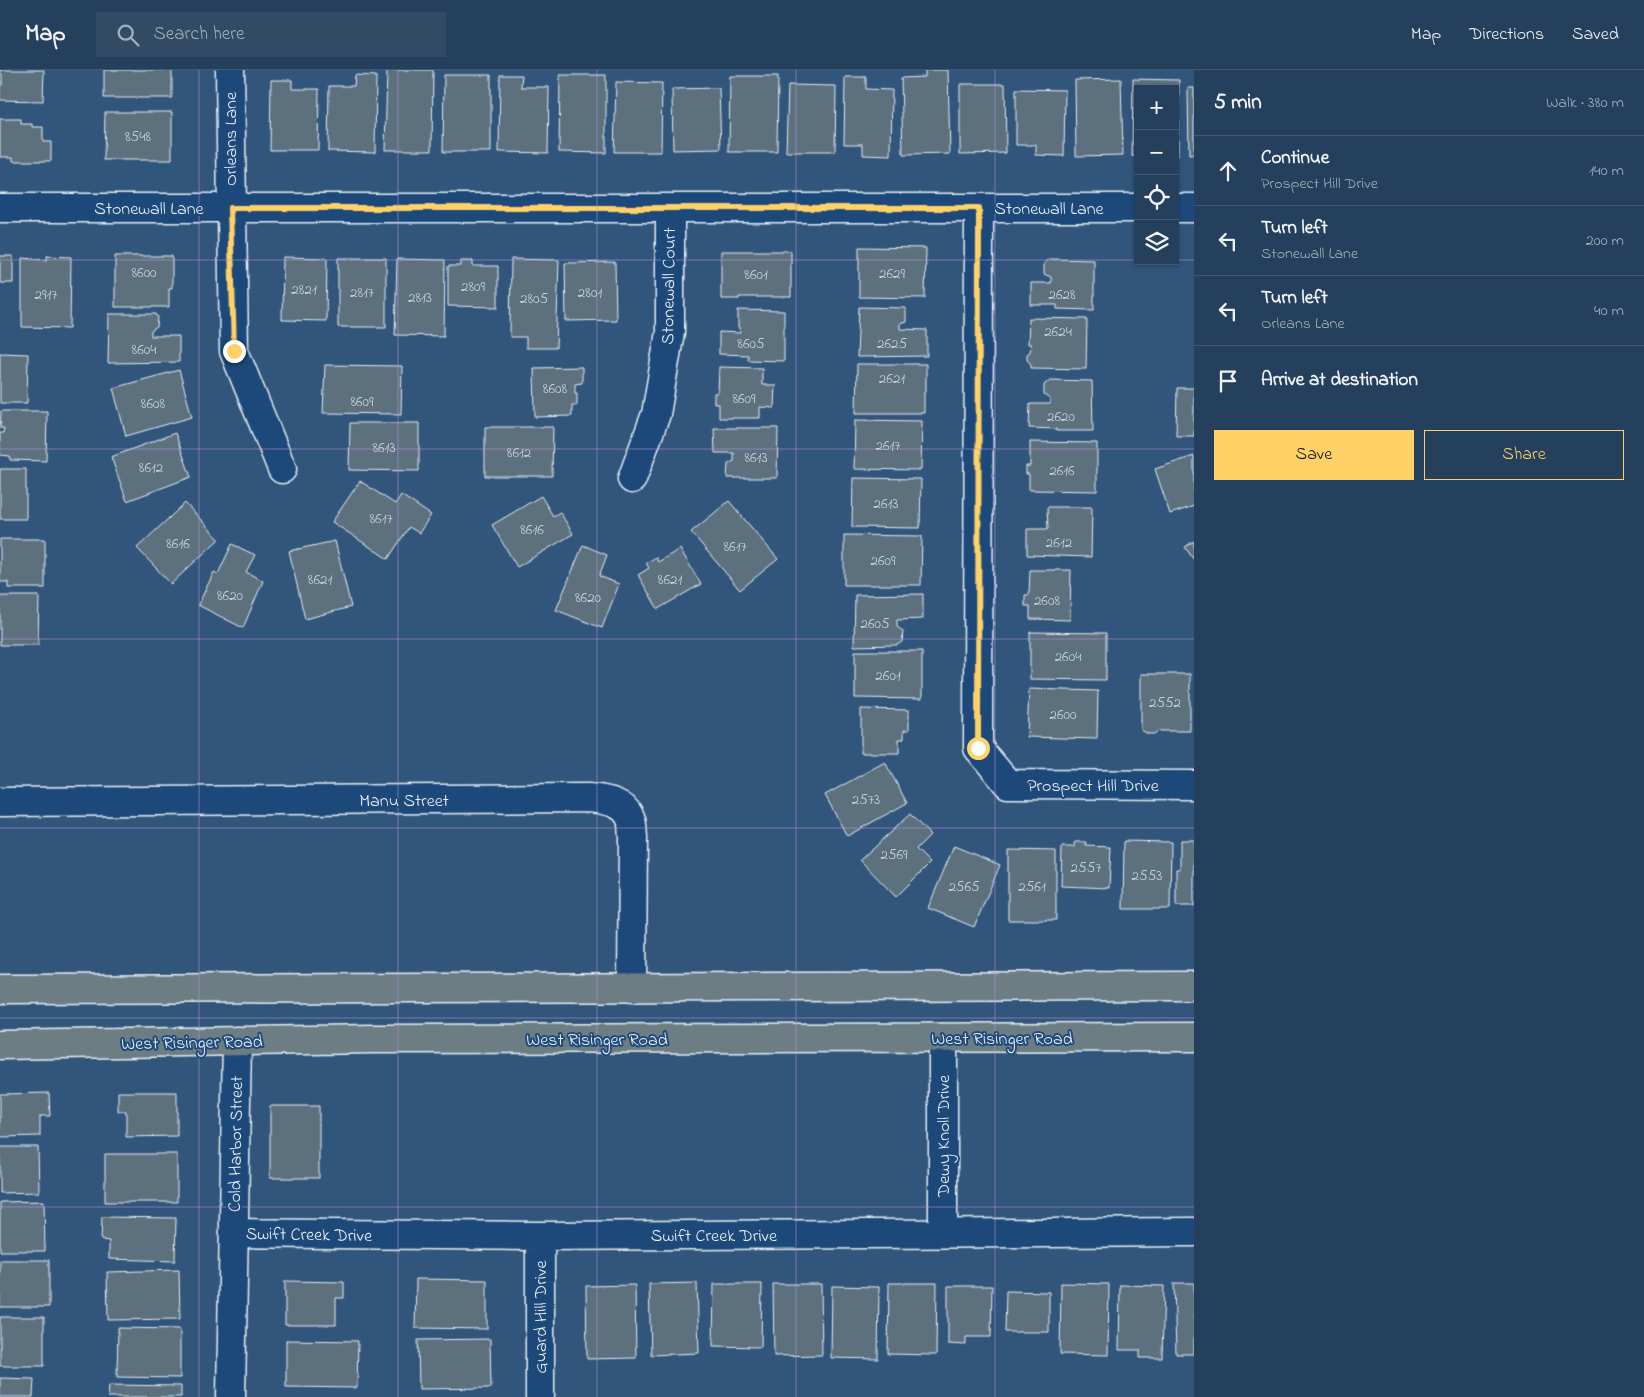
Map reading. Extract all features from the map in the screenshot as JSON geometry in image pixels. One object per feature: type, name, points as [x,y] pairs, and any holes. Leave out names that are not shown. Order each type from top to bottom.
[{"type":"main road","points":[[0,989],[1194,986]]},
{"type":"main road","name":"West Risinger Road","points":[[0,1045],[97,1045],[237,1041],[1194,1037]]},
{"type":"street","name":"Orleans Lane","points":[[230,70],[230,208],[234,351],[282,469]]},
{"type":"street","name":"Stonewall Lane","points":[[0,208],[1134,208]]},
{"type":"street","name":"Stonewall Court","points":[[632,479],[656,414],[670,332],[670,208]]},
{"type":"street","name":"Prospect Hill Drive","points":[[979,208],[978,748],[1008,784],[1194,785]]},
{"type":"street","points":[[1179,208],[1194,208]]},
{"type":"street","name":"Manu Street","points":[[0,802],[588,798],[608,800],[622,807],[631,818],[633,837],[632,988]]},
{"type":"street","name":"Dewy Knoll Drive","points":[[943,1038],[943,1233]]},
{"type":"street","name":"Cold Harbor Street","points":[[231,1397],[237,1041]]},
{"type":"street","name":"Swift Creek Drive","points":[[234,1233],[540,1236],[1194,1232]]},
{"type":"street","name":"Guard Hill Drive","points":[[540,1236],[540,1397]]},
{"type":"building","points":[[0,70],[44,70],[43,101],[0,100],[2,74],[0,74]]},
{"type":"building","points":[[104,70],[172,70],[172,98],[104,98]]},
{"type":"building","points":[[387,70],[433,70],[432,150],[385,150]]},
{"type":"building","points":[[925,70],[948,70],[950,154],[903,155],[901,78],[925,77]]},
{"type":"building","points":[[355,75],[376,76],[375,152],[328,151],[329,86],[354,86]]},
{"type":"building","points":[[444,75],[491,75],[491,152],[443,152]]},
{"type":"building","points":[[500,75],[522,75],[521,87],[549,87],[548,153],[499,152]]},
{"type":"building","points":[[560,75],[606,75],[606,153],[559,152]]},
{"type":"building","points":[[730,76],[778,76],[777,152],[729,152]]},
{"type":"building","points":[[845,77],[866,77],[866,89],[892,90],[891,156],[863,155],[863,144],[844,144]]},
{"type":"building","points":[[1121,79],[1123,155],[1076,156],[1075,80]]},
{"type":"building","points":[[1133,79],[1179,80],[1179,85],[1134,85],[1134,156],[1132,156]]},
{"type":"building","points":[[271,80],[292,80],[292,89],[319,89],[318,150],[270,150]]},
{"type":"building","points":[[616,82],[662,83],[661,152],[614,152]]},
{"type":"building","points":[[960,84],[1005,84],[1006,153],[960,154]]},
{"type":"building","points":[[788,85],[836,86],[835,152],[786,152]]},
{"type":"building","points":[[719,88],[721,149],[673,150],[672,89]]},
{"type":"building","points":[[1188,88],[1194,88],[1194,155],[1189,155]]},
{"type":"building","points":[[1016,89],[1065,90],[1064,156],[1036,155],[1036,145],[1016,145]]},
{"type":"building","points":[[105,112],[172,112],[172,160],[104,160]]},
{"type":"building","points":[[0,119],[21,119],[21,124],[43,127],[43,142],[51,142],[51,161],[13,161],[13,157],[0,157]]},
{"type":"building","points":[[859,247],[926,248],[925,298],[859,297]]},
{"type":"building","points":[[721,251],[791,251],[791,297],[721,299]]},
{"type":"building","points":[[0,256],[13,256],[13,283],[0,283]]},
{"type":"building","points":[[47,256],[71,257],[70,328],[22,327],[22,258],[47,260]]},
{"type":"building","points":[[115,256],[172,256],[172,288],[169,288],[169,307],[115,307]]},
{"type":"building","points":[[283,257],[327,258],[326,321],[282,320]]},
{"type":"building","points":[[338,258],[386,258],[386,327],[338,327]]},
{"type":"building","points":[[397,259],[445,260],[444,336],[395,335]]},
{"type":"building","points":[[511,259],[559,260],[556,348],[526,348],[526,337],[510,337]]},
{"type":"building","points":[[1050,259],[1094,260],[1094,310],[1057,309],[1057,305],[1031,305],[1031,283],[1051,283],[1051,277],[1044,274],[1044,263]]},
{"type":"building","points":[[461,261],[473,261],[473,266],[498,266],[498,307],[448,306],[448,266],[461,266]]},
{"type":"building","points":[[615,262],[616,320],[566,321],[565,263]]},
{"type":"building","points":[[859,307],[906,308],[906,322],[900,324],[900,329],[927,330],[927,356],[857,357]]},
{"type":"building","points":[[738,310],[784,311],[784,361],[748,360],[748,355],[719,354],[719,332],[740,333],[740,328],[738,328]]},
{"type":"building","points":[[109,314],[156,314],[158,317],[157,327],[151,331],[151,336],[179,336],[179,362],[108,363]]},
{"type":"building","points":[[1029,318],[1087,319],[1086,369],[1031,368],[1031,364],[1027,360],[1031,344],[1028,344]]},
{"type":"building","points":[[0,353],[28,354],[27,403],[0,403]]},
{"type":"building","points":[[857,364],[926,364],[924,413],[856,413]]},
{"type":"building","points":[[325,365],[402,366],[401,414],[323,413]]},
{"type":"building","points":[[582,367],[582,383],[575,384],[577,405],[572,405],[572,416],[535,417],[534,368]]},
{"type":"building","points":[[719,367],[762,368],[762,385],[775,385],[774,408],[760,407],[760,418],[719,418],[719,404],[714,404],[714,393],[718,393]]},
{"type":"building","points":[[179,370],[192,417],[126,436],[113,388]]},
{"type":"building","points":[[1050,380],[1092,381],[1093,431],[1056,431],[1056,429],[1029,428],[1030,404],[1050,404],[1050,399],[1044,395],[1044,385]]},
{"type":"building","points":[[1177,388],[1194,388],[1194,436],[1176,436]]},
{"type":"building","points":[[1,411],[47,411],[46,461],[10,460],[10,456],[0,455],[0,433],[3,433],[4,428],[0,428]]},
{"type":"building","points":[[855,420],[922,421],[921,470],[854,469]]},
{"type":"building","points":[[350,423],[419,423],[419,471],[349,470]]},
{"type":"building","points":[[485,427],[553,427],[552,476],[485,476]]},
{"type":"building","points":[[714,428],[778,428],[777,478],[727,478],[728,464],[734,461],[734,453],[715,453]]},
{"type":"building","points":[[175,433],[191,477],[127,501],[111,457]]},
{"type":"building","points":[[1030,442],[1097,443],[1097,491],[1029,490],[1029,474],[1026,474],[1026,466],[1030,466]]},
{"type":"building","points":[[1194,456],[1194,506],[1170,514],[1155,469]]},
{"type":"building","points":[[0,469],[26,469],[26,519],[0,519]]},
{"type":"building","points":[[853,478],[921,479],[920,528],[852,527]]},
{"type":"building","points":[[360,481],[395,504],[401,495],[431,515],[419,533],[409,527],[388,559],[332,522]]},
{"type":"building","points":[[541,496],[553,516],[560,512],[573,534],[517,567],[492,525]]},
{"type":"building","points":[[729,501],[778,559],[740,590],[691,532]]},
{"type":"building","points":[[185,503],[219,539],[171,584],[137,548]]},
{"type":"building","points":[[1047,507],[1092,507],[1091,557],[1027,555],[1027,529],[1048,529]]},
{"type":"building","points":[[844,535],[922,536],[921,585],[844,585]]},
{"type":"building","points":[[0,539],[45,539],[45,588],[8,588],[8,582],[0,582]]},
{"type":"building","points":[[335,541],[351,607],[305,619],[289,551]]},
{"type":"building","points":[[1194,541],[1194,560],[1185,547]]},
{"type":"building","points":[[232,544],[255,555],[246,572],[263,581],[243,628],[198,605],[214,572],[218,574]]},
{"type":"building","points":[[583,545],[607,555],[599,576],[619,584],[602,628],[556,610]]},
{"type":"building","points":[[680,549],[701,584],[658,609],[638,575],[649,568],[646,563],[656,557],[658,562]]},
{"type":"building","points":[[1030,570],[1071,570],[1070,620],[1030,619],[1030,606],[1025,606],[1025,595],[1029,595]]},
{"type":"building","points":[[923,594],[923,619],[897,620],[897,627],[903,631],[902,642],[897,645],[854,646],[855,595]]},
{"type":"building","points":[[0,596],[39,596],[38,645],[0,645]]},
{"type":"building","points":[[1030,632],[1106,633],[1106,680],[1030,679]]},
{"type":"building","points":[[855,651],[922,651],[922,699],[855,698]]},
{"type":"building","points":[[1141,674],[1190,674],[1190,731],[1158,731],[1154,734],[1148,734],[1141,730]]},
{"type":"building","points":[[1029,689],[1098,691],[1097,739],[1027,737]]},
{"type":"building","points":[[861,709],[909,710],[909,730],[904,730],[904,739],[899,739],[899,753],[861,753]]},
{"type":"building","points":[[885,762],[907,803],[847,836],[825,795]]},
{"type":"building","points":[[910,814],[930,835],[916,849],[930,863],[896,897],[860,860]]},
{"type":"building","points":[[1180,840],[1194,840],[1194,906],[1176,906],[1176,869],[1180,869]]},
{"type":"building","points":[[1124,841],[1171,842],[1170,909],[1123,909]]},
{"type":"building","points":[[1075,842],[1087,842],[1086,846],[1111,847],[1109,888],[1061,886],[1062,847],[1075,847]]},
{"type":"building","points":[[954,846],[1000,865],[974,927],[928,908]]},
{"type":"building","points":[[1008,850],[1056,851],[1056,920],[1008,920]]},
{"type":"building","points":[[118,1092],[177,1092],[177,1136],[126,1137],[126,1111],[118,1111]]},
{"type":"building","points":[[49,1093],[50,1116],[40,1116],[40,1136],[0,1137],[0,1094]]},
{"type":"building","points":[[270,1106],[319,1106],[319,1178],[270,1178]]},
{"type":"building","points":[[0,1147],[38,1147],[39,1192],[0,1193]]},
{"type":"building","points":[[105,1154],[177,1154],[177,1202],[105,1202]]},
{"type":"building","points":[[44,1201],[45,1251],[0,1251],[0,1202]]},
{"type":"building","points":[[102,1217],[176,1218],[175,1261],[109,1259],[109,1241],[101,1240]]},
{"type":"building","points":[[0,1260],[49,1260],[49,1307],[0,1307]]},
{"type":"building","points":[[179,1270],[180,1319],[108,1320],[107,1272]]},
{"type":"building","points":[[416,1279],[487,1280],[487,1329],[415,1328]]},
{"type":"building","points":[[285,1281],[344,1282],[344,1298],[336,1298],[336,1325],[285,1325]]},
{"type":"building","points":[[697,1283],[699,1353],[651,1355],[649,1284]]},
{"type":"building","points":[[889,1283],[937,1283],[936,1355],[888,1354]]},
{"type":"building","points":[[1061,1283],[1109,1284],[1108,1355],[1060,1354]]},
{"type":"building","points":[[1174,1283],[1194,1283],[1194,1354],[1176,1354]]},
{"type":"building","points":[[714,1284],[762,1284],[761,1347],[713,1346]]},
{"type":"building","points":[[773,1284],[821,1284],[822,1355],[774,1356]]},
{"type":"building","points":[[635,1285],[636,1358],[587,1359],[586,1286]]},
{"type":"building","points":[[1120,1285],[1164,1286],[1162,1358],[1140,1358],[1140,1350],[1119,1350]]},
{"type":"building","points":[[832,1286],[879,1287],[878,1359],[831,1358]]},
{"type":"building","points":[[948,1286],[992,1286],[991,1337],[966,1337],[966,1345],[948,1344]]},
{"type":"building","points":[[1006,1291],[1049,1292],[1049,1332],[1005,1332]]},
{"type":"building","points":[[0,1317],[44,1317],[44,1366],[0,1366]]},
{"type":"building","points":[[118,1328],[180,1329],[180,1378],[117,1377]]},
{"type":"building","points":[[490,1339],[491,1388],[419,1389],[418,1340]]},
{"type":"building","points":[[286,1340],[358,1341],[357,1388],[286,1387]]},
{"type":"building","points":[[0,1378],[34,1379],[33,1397],[0,1397]]},
{"type":"building","points":[[109,1385],[181,1386],[181,1397],[108,1397]]},
{"type":"route","points":[[234,351],[230,208],[979,208],[978,748]]}]
